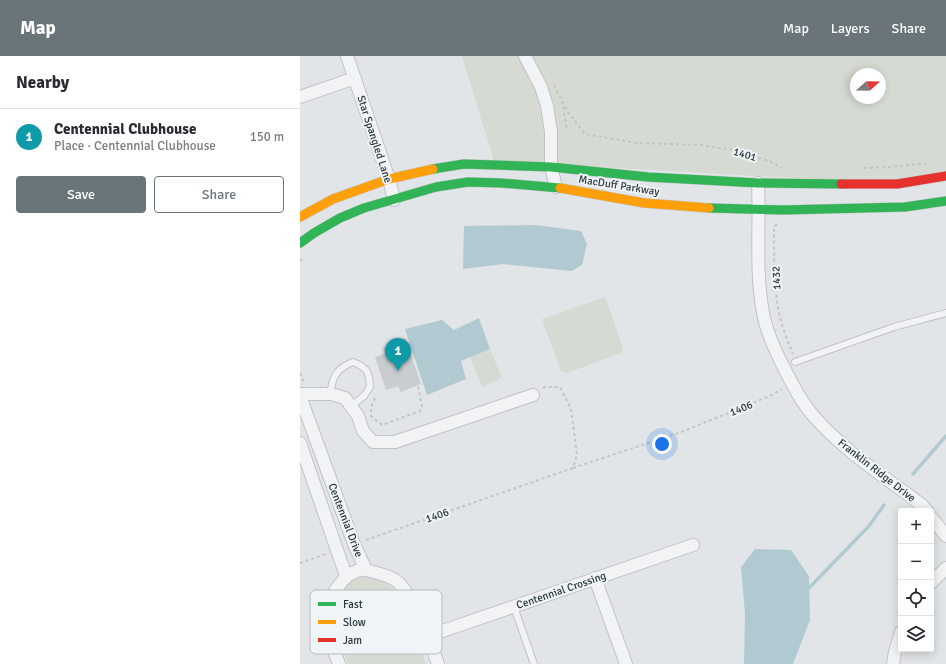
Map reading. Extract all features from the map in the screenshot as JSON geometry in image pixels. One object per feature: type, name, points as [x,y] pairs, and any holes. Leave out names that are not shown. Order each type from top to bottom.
[{"type":"street","name":"Star Spangled Lane","points":[[347,56],[389,179],[394,200]]},
{"type":"street","points":[[525,56],[542,87],[551,132],[552,167],[556,187]]},
{"type":"street","points":[[300,97],[354,78]]},
{"type":"street","name":"MacDuff Parkway","points":[[300,217],[333,199],[389,179],[437,168],[464,164],[552,167],[648,177],[758,183],[897,184],[946,176]]},
{"type":"street","name":"MacDuff Parkway","points":[[300,243],[340,218],[364,208],[436,187],[468,182],[556,187],[644,203],[713,208],[783,210],[905,207],[946,201]]},
{"type":"street","name":"Franklin Ridge Drive","points":[[758,183],[760,209],[759,278],[763,314],[774,347],[792,383],[810,412],[844,446],[872,469],[916,500],[924,508]]},
{"type":"street","points":[[300,395],[331,394],[345,398],[358,416],[363,432],[373,442],[395,442],[533,395]]},
{"type":"street","name":"Centennial Drive","points":[[300,395],[354,544],[366,570],[395,580],[404,590]]},
{"type":"street","name":"Centennial Drive","points":[[300,443],[346,576]]},
{"type":"street","points":[[934,521],[946,536]]},
{"type":"street","name":"Centennial Crossing","points":[[442,631],[693,545]]},
{"type":"street","points":[[934,580],[946,568]]},
{"type":"street","points":[[335,590],[346,576],[360,570],[366,570]]},
{"type":"street","points":[[595,578],[626,664]]},
{"type":"street","points":[[893,664],[898,642]]},
{"type":"street","points":[[335,654],[339,664]]},
{"type":"street","name":"Centennial Drive","points":[[434,654],[438,664]]},
{"type":"lane","points":[[795,362],[894,327],[946,313]]},
{"type":"lane","points":[[331,394],[331,384],[336,374],[344,365],[353,362],[364,366],[369,376],[370,387],[364,396],[351,406]]},
{"type":"lane","points":[[514,607],[534,664]]},
{"type":"path","name":"1401","points":[[567,131],[561,98],[568,112],[585,134],[637,143],[702,145],[739,151],[774,163],[783,169],[783,183]]},
{"type":"path","points":[[860,168],[889,167],[932,162]]},
{"type":"path","name":"1432","points":[[783,210],[782,218],[774,227],[777,301],[784,333],[795,362]]},
{"type":"path","points":[[300,373],[304,382]]},
{"type":"path","name":"1406","points":[[354,544],[684,431],[772,395],[792,383]]},
{"type":"path","points":[[533,395],[545,387],[560,387],[571,409],[576,455],[573,468]]},
{"type":"path","points":[[300,563],[337,550]]},
{"type":"shaded area","points":[[462,56],[946,56],[946,176],[897,184],[494,161]]},
{"type":"shaded area","points":[[605,297],[623,348],[621,353],[567,373],[561,371],[542,319]]},
{"type":"shaded area","points":[[490,349],[502,378],[482,387],[470,357]]},
{"type":"shaded area","points":[[355,577],[377,577],[394,590],[343,590]]},
{"type":"shaded area","points":[[345,654],[422,654],[426,664],[348,664]]},
{"type":"water","points":[[536,225],[581,231],[587,244],[582,265],[572,271],[503,264],[463,269],[464,226]]},
{"type":"water","points":[[479,318],[490,349],[461,361],[466,379],[427,395],[405,329],[442,320],[454,330]]},
{"type":"water","points":[[755,549],[791,550],[809,576],[810,620],[793,664],[744,664],[745,614],[741,567]]},
{"type":"building","points":[[405,338],[421,384],[401,392],[398,386],[386,390],[375,357],[385,354],[383,348]]},
{"type":"waterway","points":[[913,474],[946,436]]},
{"type":"waterway","points":[[805,590],[809,588],[869,526],[884,505]]},
{"type":"traffic: fast","points":[[433,169],[464,164],[551,167],[648,177],[758,183],[841,184]]},
{"type":"traffic: fast","points":[[300,243],[340,218],[364,208],[436,187],[468,182],[560,188]]},
{"type":"traffic: fast","points":[[709,208],[783,210],[905,207],[946,201]]},
{"type":"traffic: slow","points":[[300,217],[333,199],[389,179],[433,169]]},
{"type":"traffic: slow","points":[[560,188],[644,203],[709,208]]},
{"type":"traffic: jam","points":[[841,184],[897,184],[946,176]]},
{"type":"place","name":"Centennial Clubhouse","points":[[398,371]]}]
